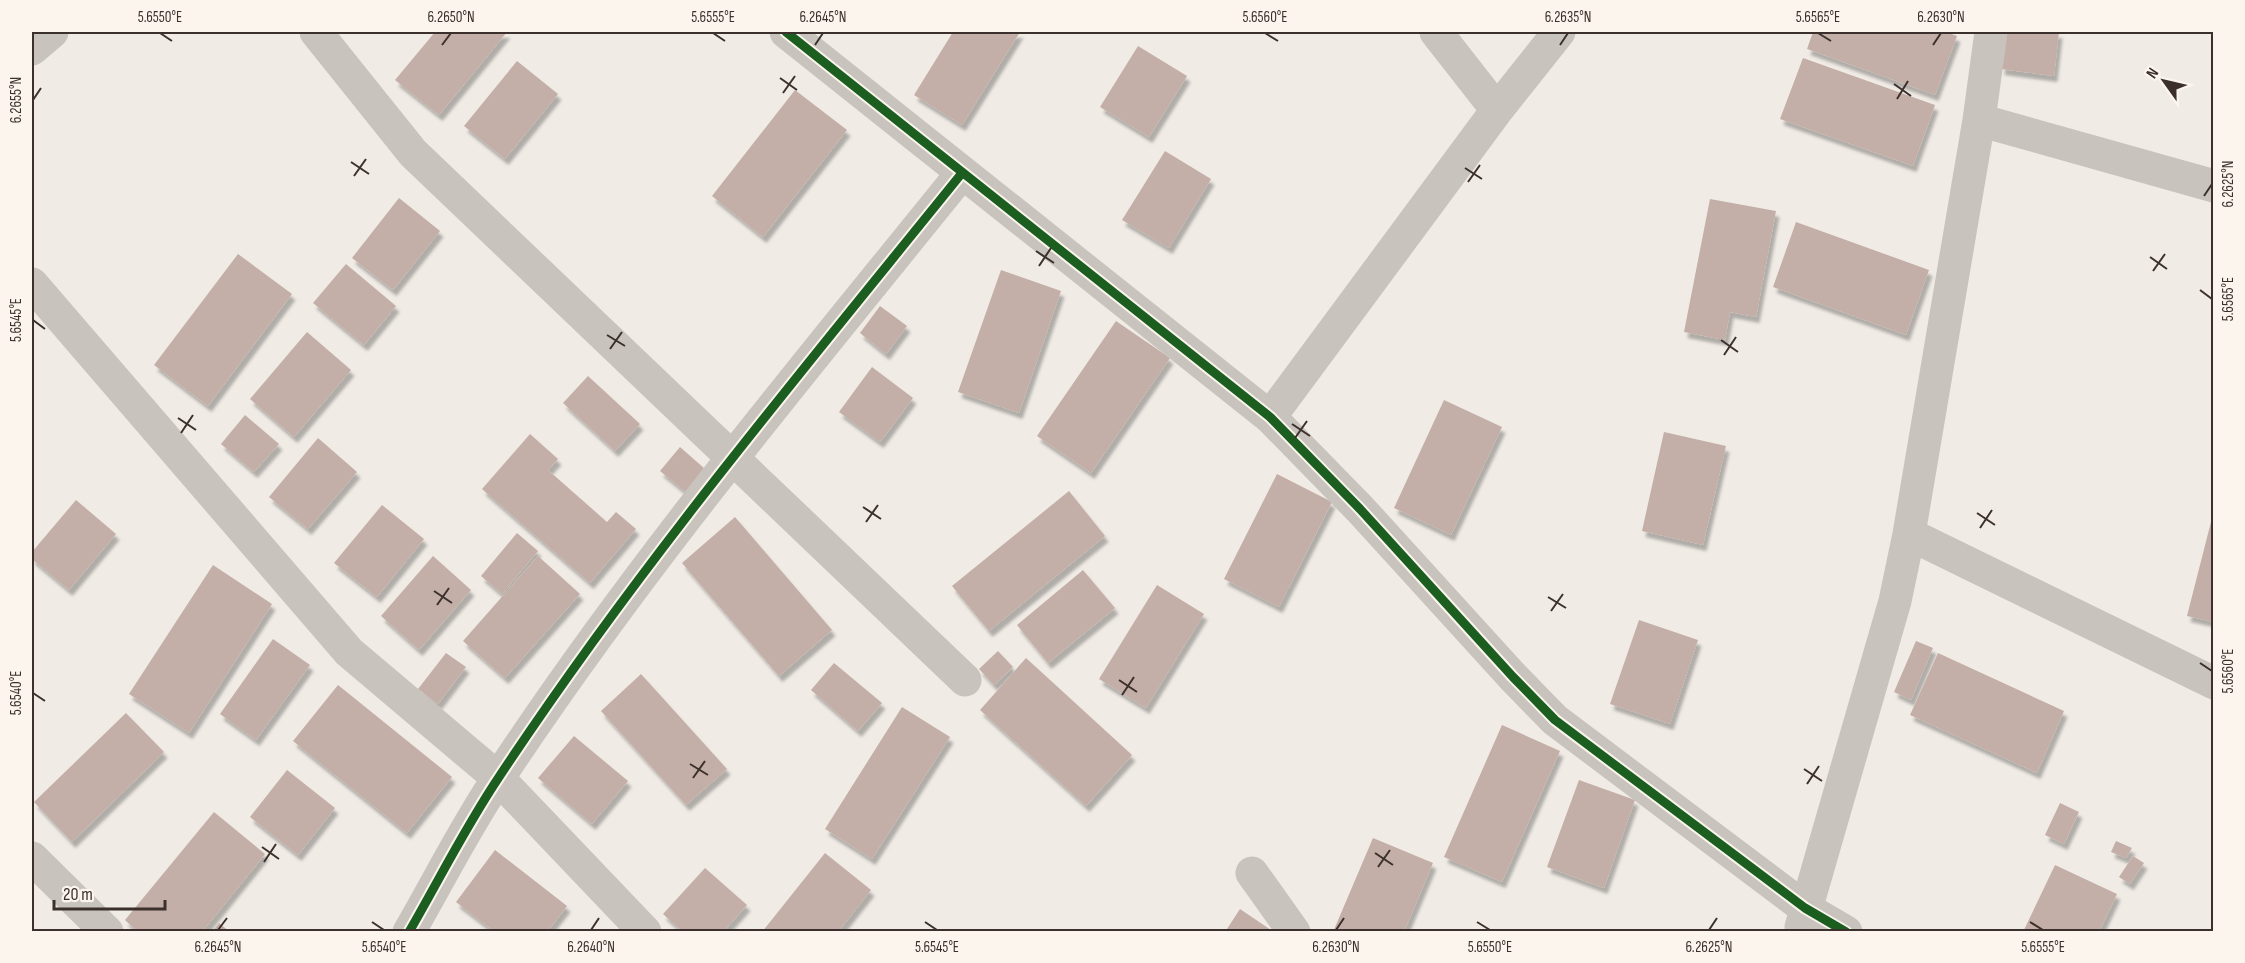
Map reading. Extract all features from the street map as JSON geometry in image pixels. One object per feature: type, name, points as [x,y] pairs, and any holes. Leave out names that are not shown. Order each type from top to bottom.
[{"type":"street","points":[[32,49],[52,32]]},
{"type":"street","points":[[316,32],[413,153],[965,680]]},
{"type":"street","points":[[786,32],[1270,417],[1360,508],[1513,677],[1555,720],[1802,920],[1846,932]]},
{"type":"street","points":[[1436,32],[1497,110]]},
{"type":"street","points":[[1270,417],[1497,110],[1559,32]]},
{"type":"street","points":[[1802,920],[1895,601],[1909,534],[1979,120],[1991,32]]},
{"type":"street","points":[[1979,120],[2214,186]]},
{"type":"street","points":[[409,932],[498,778],[596,636],[732,458],[962,173]]},
{"type":"street","points":[[32,284],[349,652],[498,778],[645,932]]},
{"type":"street","points":[[1909,534],[2214,683]]},
{"type":"street","points":[[32,858],[107,932]]},
{"type":"street","points":[[1252,873],[1294,932]]},
{"type":"building","points":[[435,32],[507,32],[439,115],[395,80]]},
{"type":"building","points":[[953,32],[1020,32],[962,125],[914,95]]},
{"type":"building","points":[[1813,32],[1946,32],[1957,36],[1935,95],[1807,49]]},
{"type":"building","points":[[2006,32],[2059,32],[2054,76],[2001,69]]},
{"type":"building","points":[[1138,46],[1187,76],[1149,137],[1100,107]]},
{"type":"building","points":[[1803,58],[1935,105],[1913,166],[1780,119]]},
{"type":"building","points":[[517,61],[558,94],[505,159],[464,126]]},
{"type":"building","points":[[795,90],[847,130],[763,237],[712,196]]},
{"type":"building","points":[[1165,151],[1211,179],[1169,248],[1122,220]]},
{"type":"building","points":[[399,198],[440,231],[393,290],[352,258]]},
{"type":"building","points":[[1710,199],[1776,211],[1756,317],[1730,312],[1725,340],[1684,332]]},
{"type":"building","points":[[1796,222],[1929,270],[1906,335],[1773,287]]},
{"type":"building","points":[[238,254],[292,294],[208,406],[154,365]]},
{"type":"building","points":[[346,264],[396,306],[364,345],[313,303]]},
{"type":"building","points":[[1001,270],[1061,291],[1019,413],[958,392]]},
{"type":"building","points":[[880,306],[907,326],[886,354],[860,333]]},
{"type":"building","points":[[1116,321],[1170,358],[1091,473],[1037,436]]},
{"type":"building","points":[[307,332],[351,370],[294,437],[250,399]]},
{"type":"building","points":[[872,367],[913,398],[880,442],[839,412]]},
{"type":"building","points":[[588,376],[640,424],[615,451],[563,403]]},
{"type":"building","points":[[1444,400],[1502,427],[1451,535],[1394,508]]},
{"type":"building","points":[[245,415],[279,444],[254,472],[221,444]]},
{"type":"building","points":[[1664,432],[1726,446],[1703,545],[1642,531]]},
{"type":"building","points":[[530,434],[558,459],[548,470],[607,522],[616,512],[636,529],[590,583],[482,489]]},
{"type":"building","points":[[318,438],[357,472],[308,529],[269,497]]},
{"type":"building","points":[[680,447],[705,469],[686,492],[660,471]]},
{"type":"building","points":[[1277,474],[1332,502],[1279,607],[1224,579]]},
{"type":"building","points":[[1069,491],[1105,536],[989,631],[952,586]]},
{"type":"building","points":[[76,500],[116,534],[69,590],[32,559],[32,552]]},
{"type":"building","points":[[382,505],[424,539],[377,597],[334,563]]},
{"type":"building","points":[[2214,514],[2214,622],[2187,616]]},
{"type":"building","points":[[735,517],[832,630],[779,676],[682,563]]},
{"type":"building","points":[[517,533],[538,551],[502,594],[481,576]]},
{"type":"building","points":[[433,556],[471,590],[419,650],[381,616]]},
{"type":"building","points":[[538,556],[580,594],[505,678],[463,641]]},
{"type":"building","points":[[213,565],[272,604],[189,733],[129,694]]},
{"type":"building","points":[[1083,570],[1115,608],[1048,663],[1017,625]]},
{"type":"building","points":[[1157,585],[1204,614],[1146,708],[1099,679]]},
{"type":"building","points":[[1639,620],[1698,640],[1670,724],[1610,704]]},
{"type":"building","points":[[273,639],[310,665],[256,740],[220,714]]},
{"type":"building","points":[[1916,641],[1933,648],[1911,700],[1894,692]]},
{"type":"building","points":[[998,651],[1013,667],[994,685],[979,669]]},
{"type":"building","points":[[446,653],[466,667],[438,704],[418,689]]},
{"type":"building","points":[[1938,653],[2064,711],[2037,773],[1910,715]]},
{"type":"building","points":[[1026,658],[1132,755],[1086,806],[980,710]]},
{"type":"building","points":[[834,663],[882,703],[858,731],[811,690]]},
{"type":"building","points":[[641,674],[727,769],[686,805],[601,711]]},
{"type":"building","points":[[338,685],[452,777],[407,833],[293,741]]},
{"type":"building","points":[[902,707],[950,737],[872,859],[825,829]]},
{"type":"building","points":[[126,713],[164,752],[72,842],[34,802]]},
{"type":"building","points":[[1502,725],[1560,751],[1502,882],[1444,857]]},
{"type":"building","points":[[574,736],[628,781],[592,824],[538,778]]},
{"type":"building","points":[[287,770],[335,808],[298,855],[250,817]]},
{"type":"building","points":[[1579,780],[1635,800],[1604,888],[1547,867]]},
{"type":"building","points":[[2060,803],[2079,812],[2064,844],[2045,835]]},
{"type":"building","points":[[214,812],[265,854],[202,932],[138,932],[125,920]]},
{"type":"building","points":[[1373,838],[1433,863],[1404,932],[1333,932]]},
{"type":"building","points":[[2116,841],[2132,848],[2126,858],[2111,852]]},
{"type":"building","points":[[495,850],[567,906],[547,932],[495,932],[456,902]]},
{"type":"building","points":[[825,853],[871,890],[838,932],[762,932]]},
{"type":"building","points":[[2133,856],[2144,863],[2130,884],[2119,877]]},
{"type":"building","points":[[2055,865],[2117,894],[2099,932],[2023,932]]},
{"type":"building","points":[[705,868],[747,905],[723,932],[683,932],[663,914]]},
{"type":"building","points":[[1240,909],[1271,930],[1269,932],[1225,932]]},
{"type":"building","points":[[219,923],[230,932],[212,932]]},
{"type":"cycle path","points":[[786,32],[1270,417],[1360,509],[1555,720],[1805,908],[1846,932]]},
{"type":"cycle path","points":[[409,932],[487,796],[608,621],[723,469],[962,173]]}]
